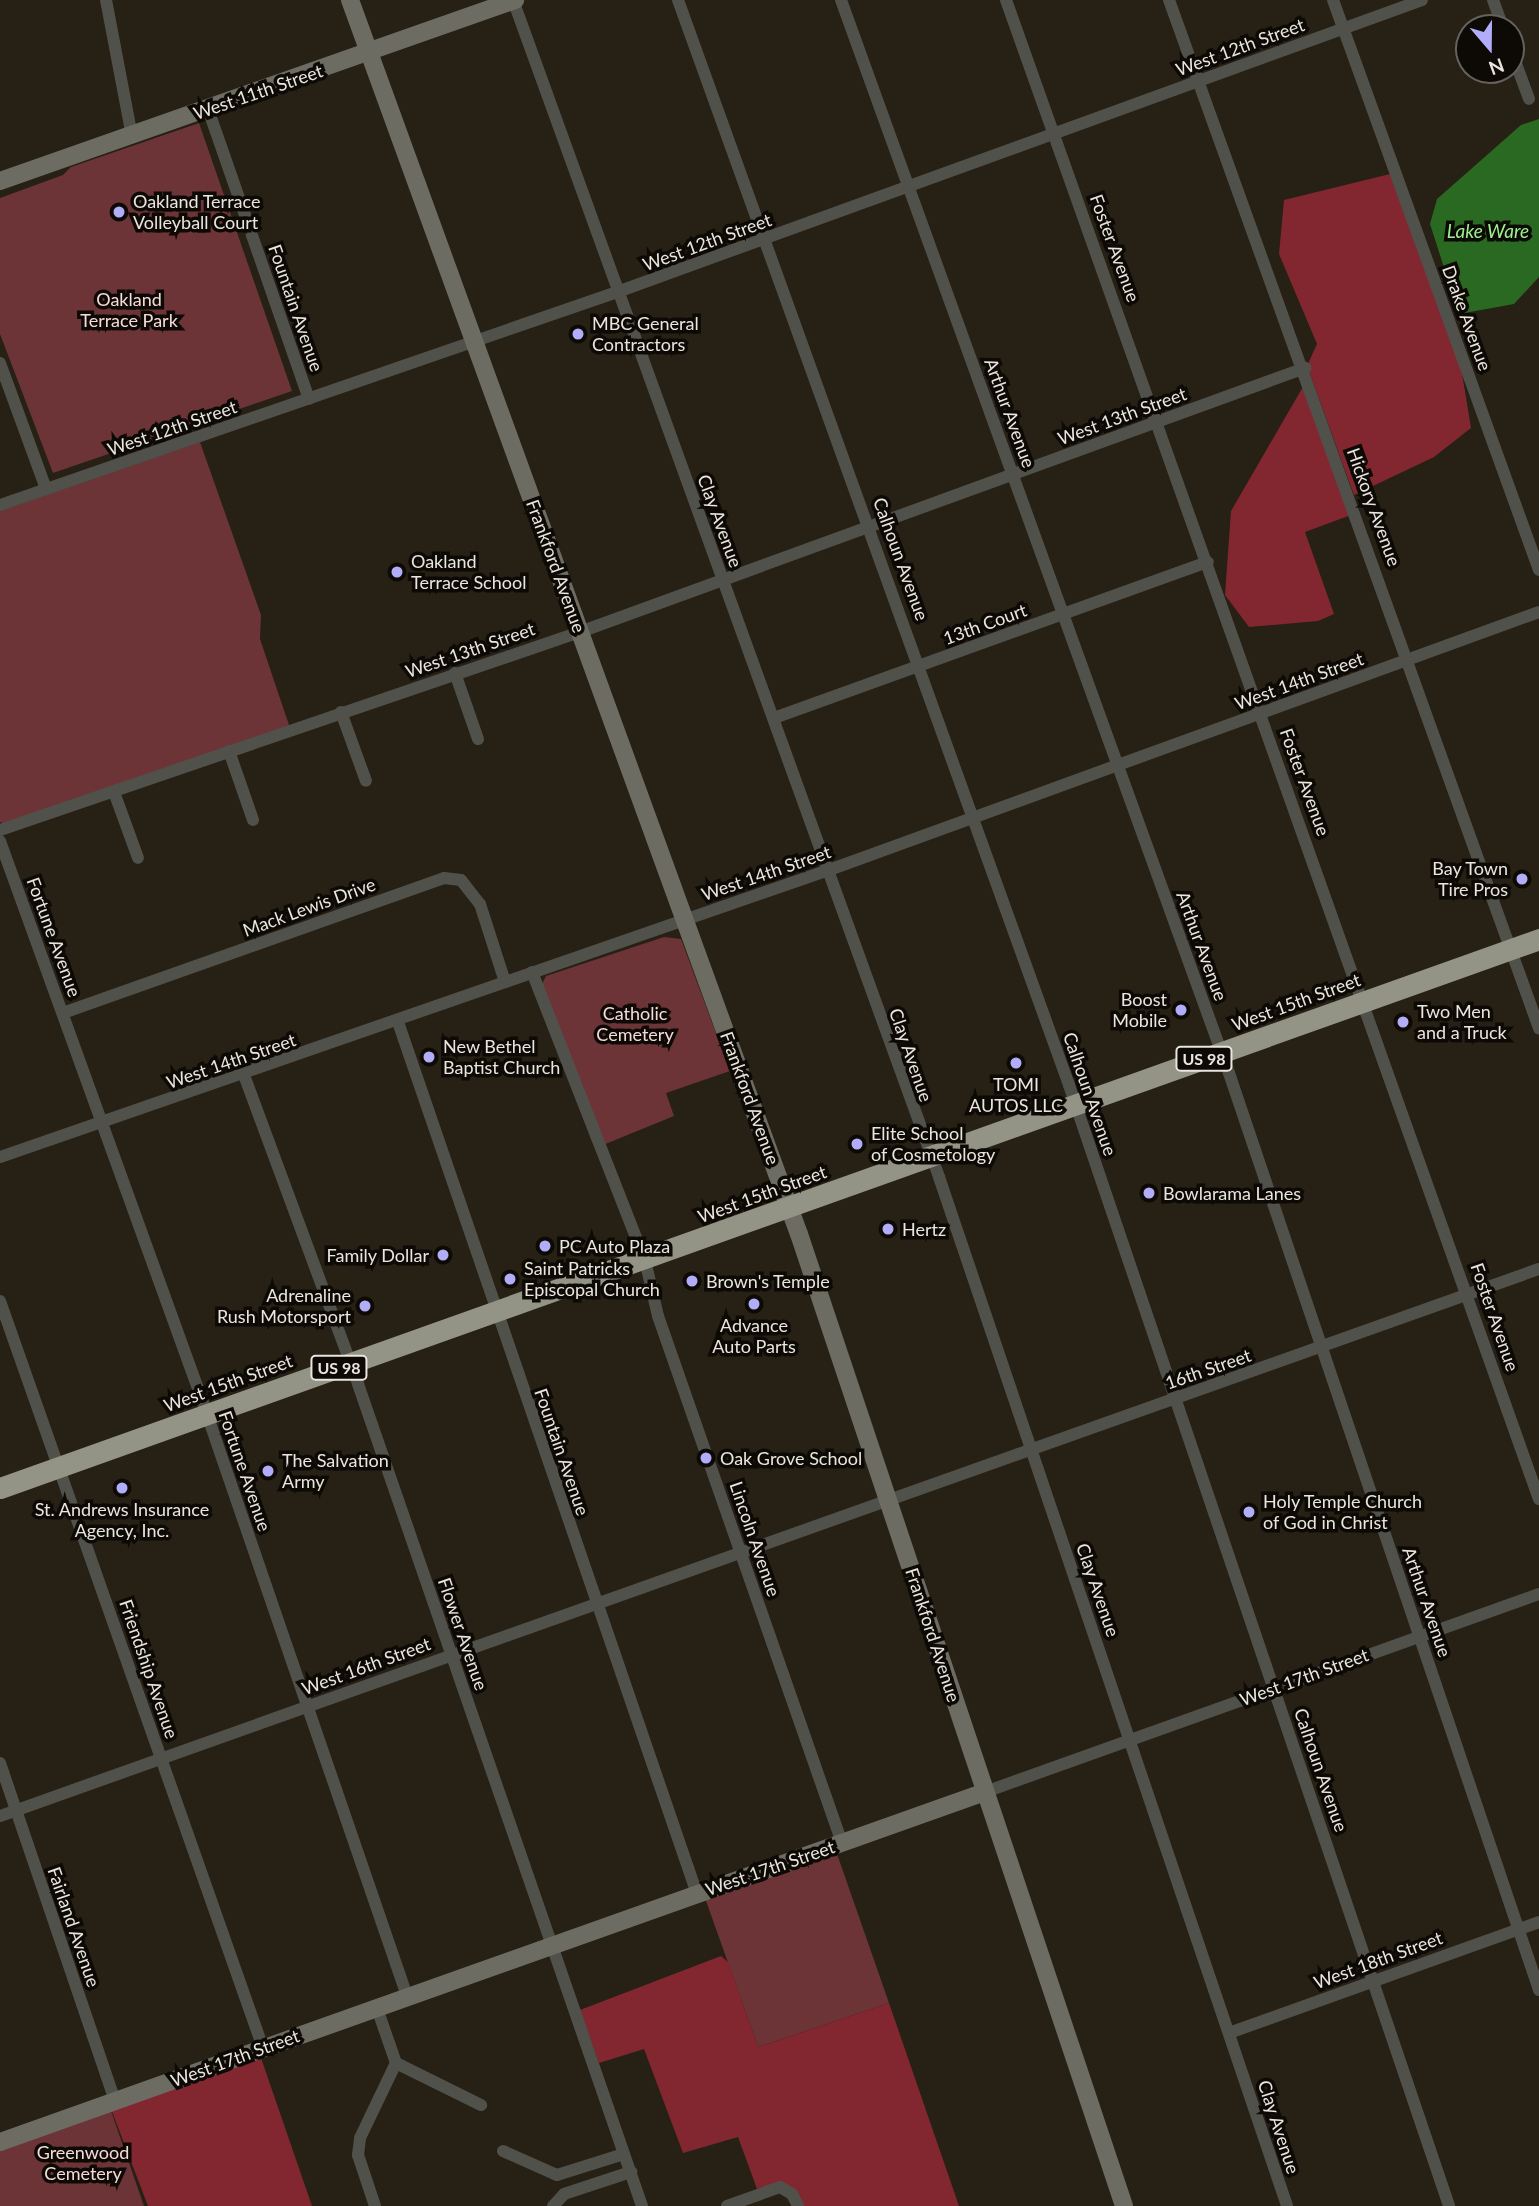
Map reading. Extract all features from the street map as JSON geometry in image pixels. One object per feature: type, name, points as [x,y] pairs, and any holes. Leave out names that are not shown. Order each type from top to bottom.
[{"type":"highway","name":"West 15th Street","points":[[0,1488],[790,1209],[1539,939]]},
{"type":"main road","name":"Frankford Avenue","points":[[350,0],[790,1209],[1124,2206]]},
{"type":"main road","name":"West 11th Street","points":[[0,181],[514,0]]},
{"type":"main road","name":"West 17th Street","points":[[0,2142],[985,1792]]},
{"type":"street","points":[[106,0],[132,135]]},
{"type":"street","name":"Clay Avenue","points":[[514,0],[931,1157],[1287,2206]]},
{"type":"street","name":"Calhoun Avenue","points":[[678,0],[870,526],[1076,1105],[1449,2206]]},
{"type":"street","name":"Arthur Avenue","points":[[841,0],[1222,1053],[1539,1990]]},
{"type":"street","name":"Foster Avenue","points":[[1006,0],[1469,1294],[1539,1499]]},
{"type":"street","name":"Hickory Avenue","points":[[1170,0],[1410,659],[1539,1028]]},
{"type":"street","name":"Drake Avenue","points":[[1333,0],[1539,570]]},
{"type":"street","name":"West 12th Street","points":[[0,505],[766,240],[1422,0]]},
{"type":"street","points":[[1523,84],[1529,99]]},
{"type":"street","name":"Fountain Avenue","points":[[208,109],[309,399]]},
{"type":"street","points":[[0,363],[46,489]]},
{"type":"street","name":"West 13th Street","points":[[0,830],[580,632],[1305,368]]},
{"type":"street","name":"13th Court","points":[[774,719],[1208,562]]},
{"type":"street","name":"West 14th Street","points":[[0,1157],[398,1022],[532,972],[829,870],[974,815],[1539,612]]},
{"type":"street","points":[[455,673],[478,739]]},
{"type":"street","points":[[341,712],[366,780]]},
{"type":"street","points":[[229,751],[253,820]]},
{"type":"street","points":[[114,792],[138,858]]},
{"type":"street","name":"Fortune Avenue","points":[[0,841],[207,1415],[407,1996]]},
{"type":"street","name":"Mack Lewis Drive","points":[[63,1013],[444,878],[461,880],[480,904],[505,982]]},
{"type":"street","name":"Lincoln Avenue","points":[[532,972],[645,1260],[658,1316],[842,1843]]},
{"type":"street","name":"Fountain Avenue","points":[[398,1022],[696,1894]]},
{"type":"street","name":"Flower Avenue","points":[[244,1075],[451,1654],[642,2206]]},
{"type":"street","name":"16th Street","points":[[888,1500],[1177,1397],[1324,1348],[1539,1269]]},
{"type":"street","name":"Friendship Avenue","points":[[0,1301],[263,2048]]},
{"type":"street","name":"West 16th Street","points":[[16,1810],[888,1500]]},
{"type":"street","name":"West 17th Street","points":[[985,1792],[1539,1594]]},
{"type":"street","name":"Fairland Avenue","points":[[0,1763],[115,2101]]},
{"type":"street","points":[[0,1816],[16,1810]]},
{"type":"street","name":"West 18th Street","points":[[1229,2033],[1539,1922]]},
{"type":"street","points":[[377,2008],[396,2063],[481,2105]]},
{"type":"street","points":[[375,2206],[358,2154],[360,2138],[396,2063]]},
{"type":"street","points":[[503,2151],[557,2175],[624,2154]]},
{"type":"street","points":[[553,2206],[564,2194],[631,2172]]},
{"type":"street","points":[[727,2206],[780,2187],[792,2194],[797,2206]]},
{"type":"green space","name":"Oakland Terrace Park","points":[[199,123],[292,391],[53,473],[0,334],[0,198],[63,175],[71,167]]},
{"type":"green space","points":[[200,442],[261,615],[260,639],[290,728],[5,824],[0,822],[0,511]]},
{"type":"green space","name":"Catholic Cemetery","points":[[664,937],[681,939],[730,1071],[666,1093],[674,1116],[603,1145],[541,986],[546,976]]},
{"type":"green space","points":[[836,1851],[889,2003],[758,2047],[705,1898]]},
{"type":"green space","name":"Greenwood Cemetery","points":[[110,2108],[144,2206],[0,2206],[0,2147]]},
{"type":"shaded area","points":[[1390,174],[1462,373],[1471,428],[1434,457],[1354,495],[1307,366],[1317,344],[1279,254],[1284,200]]},
{"type":"shaded area","points":[[1304,385],[1351,515],[1305,532],[1334,614],[1318,621],[1249,627],[1225,595],[1231,511]]},
{"type":"shaded area","points":[[721,1956],[728,1962],[758,2047],[889,2003],[959,2206],[803,2206],[782,2182],[757,2189],[738,2137],[683,2153],[644,2049],[599,2063],[580,2010]]},
{"type":"shaded area","points":[[260,2055],[312,2206],[148,2206],[111,2109]]},
{"type":"water","name":"Lake Ware","points":[[1539,119],[1539,277],[1514,304],[1459,314],[1430,224],[1437,199],[1521,125]]},
{"type":"place","name":"Oakland Terrace Volleyball Court","points":[[119,212]]},
{"type":"place","name":"MBC General Contractors","points":[[578,334]]},
{"type":"place","name":"Oakland Terrace School","points":[[397,572]]},
{"type":"place","name":"Bay Town Tire Pros","points":[[1522,879]]},
{"type":"place","name":"Boost Mobile","points":[[1181,1010]]},
{"type":"place","name":"Two Men and a Truck","points":[[1403,1022]]},
{"type":"place","name":"New Bethel Baptist Church","points":[[429,1057]]},
{"type":"place","name":"TOMI AUTOS LLC","points":[[1016,1063]]},
{"type":"place","name":"Elite School of Cosmetology","points":[[857,1144]]},
{"type":"place","name":"Bowlarama Lanes","points":[[1149,1193]]},
{"type":"place","name":"Hertz","points":[[888,1229]]},
{"type":"place","name":"PC Auto Plaza","points":[[545,1246]]},
{"type":"place","name":"Family Dollar","points":[[443,1255]]},
{"type":"place","name":"Saint Patricks Episcopal Church","points":[[510,1279]]},
{"type":"place","name":"Brown's Temple","points":[[692,1281]]},
{"type":"place","name":"Advance Auto Parts","points":[[754,1304]]},
{"type":"place","name":"Adrenaline Rush Motorsport","points":[[365,1306]]},
{"type":"place","name":"Oak Grove School","points":[[706,1458]]},
{"type":"place","name":"The Salvation Army","points":[[268,1471]]},
{"type":"place","name":"St. Andrews Insurance Agency, Inc.","points":[[122,1488]]},
{"type":"place","name":"Holy Temple Church of God in Christ","points":[[1249,1512]]}]
